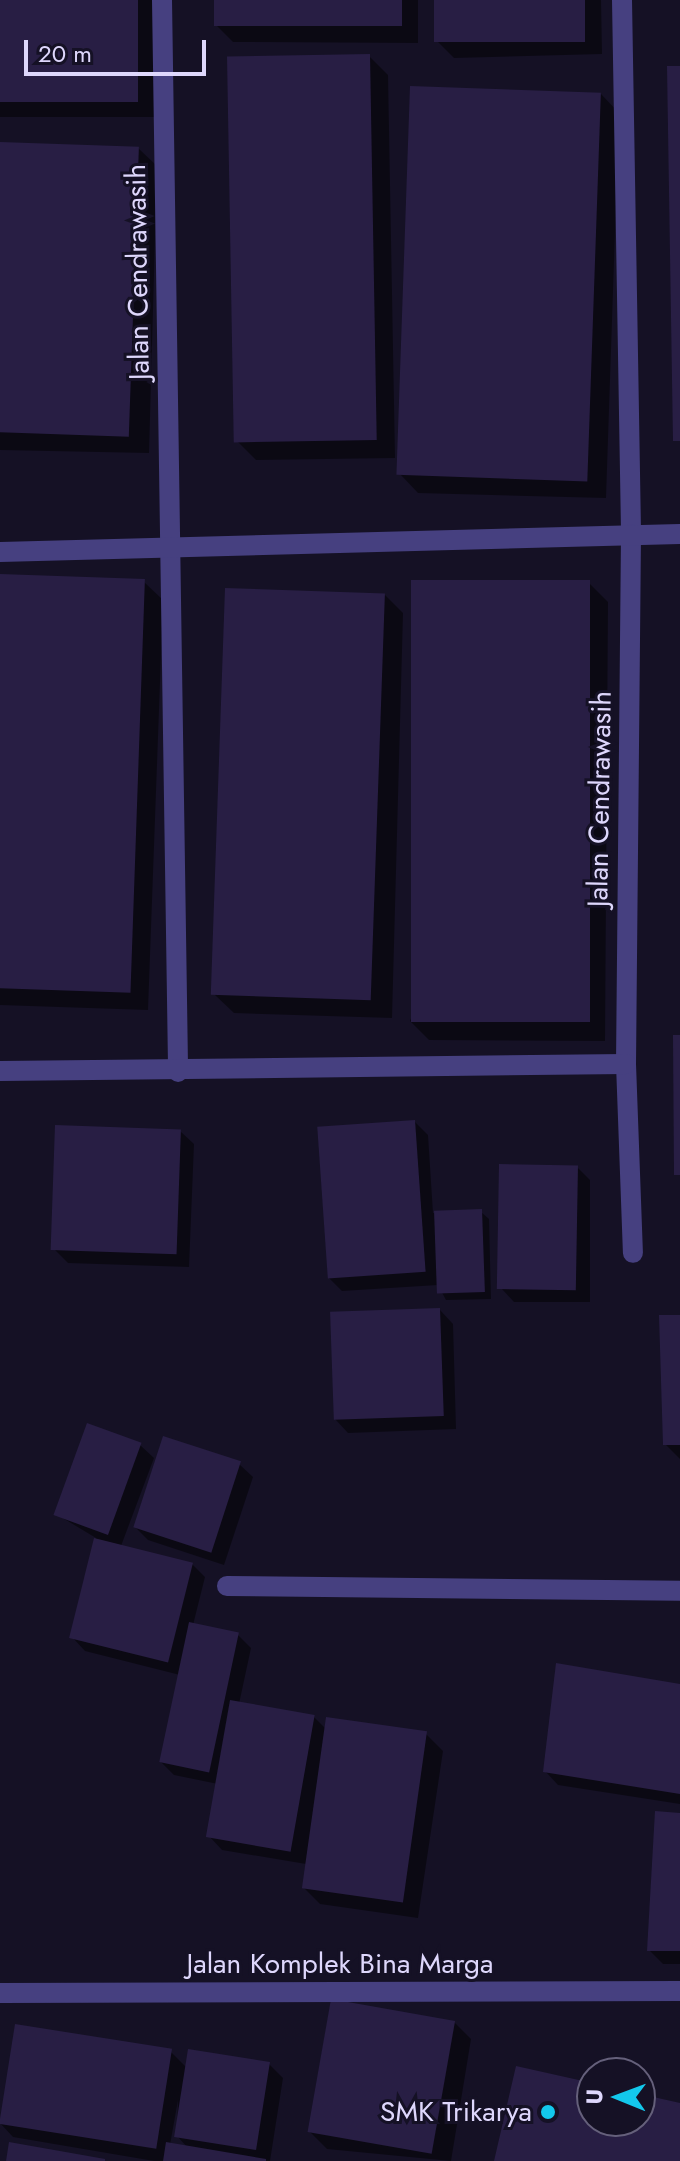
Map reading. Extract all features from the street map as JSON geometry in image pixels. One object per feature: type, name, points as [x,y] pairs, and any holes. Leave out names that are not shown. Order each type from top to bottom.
[{"type":"street","name":"Jalan Cendrawasih","points":[[162,0],[178,1072]]},
{"type":"street","name":"Jalan Cendrawasih","points":[[622,0],[631,534],[626,1064],[633,1253]]},
{"type":"street","points":[[0,552],[170,544],[680,534]]},
{"type":"street","points":[[0,1071],[178,1072],[626,1064]]},
{"type":"street","points":[[227,1586],[680,1591]]},
{"type":"street","name":"Jalan Komplek Bina Marga","points":[[0,1993],[680,1991]]},
{"type":"building","points":[[0,0],[138,0],[138,102],[0,102]]},
{"type":"building","points":[[214,0],[402,0],[402,26],[214,26]]},
{"type":"building","points":[[434,0],[585,0],[585,42],[434,42]]},
{"type":"building","points":[[370,54],[377,440],[234,442],[227,56]]},
{"type":"building","points":[[667,66],[680,66],[680,441],[673,441]]},
{"type":"building","points":[[410,86],[601,93],[587,481],[396,475]]},
{"type":"building","points":[[0,142],[139,147],[129,437],[0,432]]},
{"type":"building","points":[[0,574],[145,579],[130,993],[0,988]]},
{"type":"building","points":[[411,580],[590,580],[590,1022],[411,1022]]},
{"type":"building","points":[[225,588],[385,594],[371,1000],[211,995]]},
{"type":"building","points":[[673,1035],[680,1035],[680,1175],[674,1175]]},
{"type":"building","points":[[415,1120],[426,1272],[328,1278],[317,1127]]},
{"type":"building","points":[[55,1125],[181,1129],[177,1254],[51,1250]]},
{"type":"building","points":[[499,1164],[578,1165],[576,1290],[497,1289]]},
{"type":"building","points":[[482,1209],[485,1292],[437,1294],[434,1211]]},
{"type":"building","points":[[440,1308],[444,1416],[334,1420],[330,1312]]},
{"type":"building","points":[[659,1315],[680,1315],[680,1445],[663,1445]]},
{"type":"building","points":[[87,1423],[142,1443],[108,1535],[53,1515]]},
{"type":"building","points":[[163,1436],[241,1461],[211,1553],[133,1527]]},
{"type":"building","points":[[94,1538],[193,1563],[168,1663],[69,1638]]},
{"type":"building","points":[[189,1622],[239,1633],[209,1772],[159,1762]]},
{"type":"building","points":[[556,1663],[680,1684],[680,1794],[543,1772]]},
{"type":"building","points":[[230,1700],[315,1715],[291,1852],[206,1837]]},
{"type":"building","points":[[326,1717],[427,1731],[403,1903],[302,1888]]},
{"type":"building","points":[[655,1811],[680,1813],[680,1951],[647,1951]]},
{"type":"building","points":[[331,1999],[455,2021],[432,2154],[308,2132]]},
{"type":"building","points":[[15,2024],[172,2049],[156,2149],[0,2124]]},
{"type":"building","points":[[188,2049],[270,2062],[256,2150],[174,2137]]},
{"type":"building","name":"SMK Trikarya","points":[[516,2066],[576,2079],[576,2137],[656,2137],[656,2098],[680,2103],[680,2161],[494,2161]]},
{"type":"building","points":[[9,2142],[105,2159],[105,2161],[6,2161]]},
{"type":"building","points":[[166,2142],[266,2159],[266,2161],[163,2161]]},
{"type":"place","name":"SMK Trikarya","points":[[548,2112]]}]
